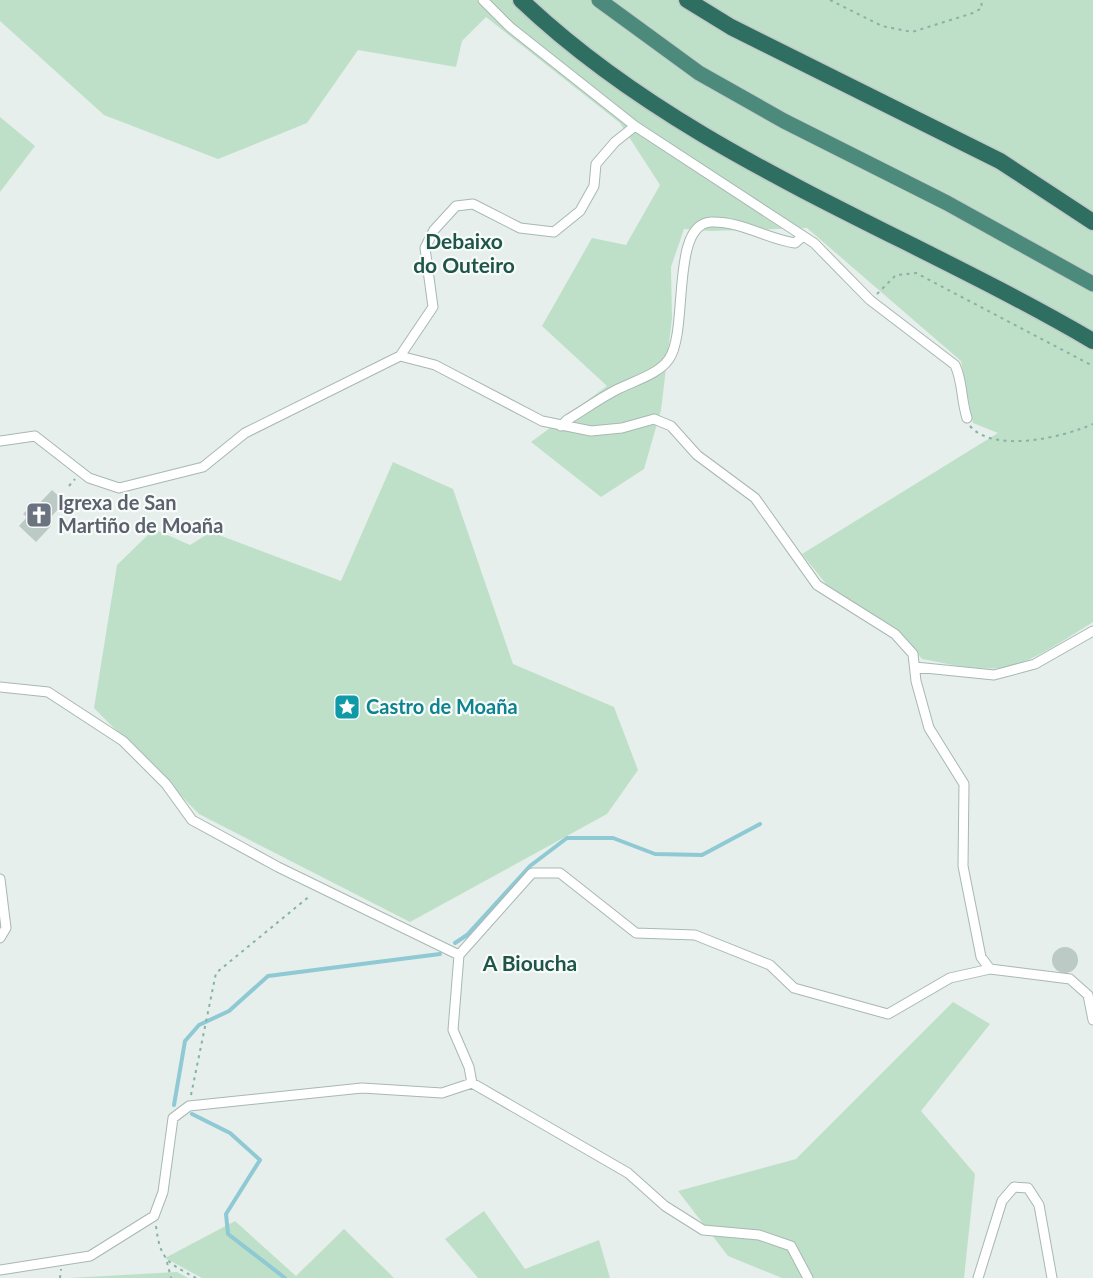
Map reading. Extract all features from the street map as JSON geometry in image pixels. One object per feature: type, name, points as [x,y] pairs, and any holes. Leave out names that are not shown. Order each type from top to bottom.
[{"type":"highway","points":[[521,0],[625,87],[734,153],[1038,309],[1093,341]]},
{"type":"highway","points":[[599,0],[699,73],[784,122],[947,203],[1093,284]]},
{"type":"highway","points":[[687,0],[731,27],[1000,161],[1093,222]]},
{"type":"street","points":[[483,0],[510,27],[635,126],[814,243],[870,300],[955,365],[961,378],[962,402],[966,418]]},
{"type":"street","points":[[0,441],[35,436],[89,478],[119,491],[203,467],[245,433],[400,356],[433,307],[425,248],[434,230],[456,206],[473,204],[520,228],[554,231],[580,211],[594,186],[596,164],[615,142],[635,126]]},
{"type":"street","points":[[561,426],[616,390],[661,367],[671,356],[681,323],[685,249],[692,233],[708,222],[731,224],[788,242],[795,243],[803,236]]},
{"type":"street","points":[[400,356],[435,365],[542,421],[561,426],[591,431],[622,428],[654,419],[671,426],[697,455],[755,498],[817,585],[895,634],[913,654],[929,728],[964,784],[963,866],[981,957],[990,969]]},
{"type":"street","points":[[915,667],[994,675],[1035,664],[1093,631]]},
{"type":"street","points":[[0,687],[48,692],[123,741],[166,784],[192,820],[320,888],[459,955]]},
{"type":"street","points":[[808,1278],[791,1246],[759,1235],[703,1230],[664,1206],[628,1173],[472,1083],[469,1067],[453,1030],[459,955],[532,873],[560,873],[636,933],[696,935],[770,965],[794,988],[888,1014],[950,978],[990,969],[1070,979],[1088,995],[1093,1020]]},
{"type":"street","points":[[0,879],[6,928],[0,938]]},
{"type":"street","points":[[0,1270],[90,1256],[154,1216],[163,1192],[173,1118],[189,1106],[362,1088],[442,1094],[472,1083]]},
{"type":"street","points":[[978,1278],[1002,1201],[1014,1187],[1028,1188],[1040,1205],[1052,1278]]},
{"type":"path","points":[[830,0],[882,26],[912,32],[973,13],[982,8],[981,0]]},
{"type":"path","points":[[870,300],[896,275],[916,273],[1093,366]]},
{"type":"path","points":[[966,418],[971,428],[979,435],[997,440],[1020,441],[1045,438],[1093,424]]},
{"type":"path","points":[[189,1106],[216,973],[320,888]]},
{"type":"path","points":[[154,1216],[158,1246],[167,1262],[171,1278]]},
{"type":"path","points":[[167,1262],[196,1278]]},
{"type":"green space","points":[[0,0],[1093,0],[1093,622],[1042,653],[1011,666],[989,669],[922,659],[896,628],[830,589],[802,554],[998,433],[973,423],[961,361],[807,228],[711,231],[684,229],[671,267],[672,318],[661,410],[644,469],[601,497],[531,442],[607,386],[542,326],[592,238],[626,245],[660,185],[620,123],[486,17],[462,41],[456,67],[358,50],[307,123],[218,159],[104,115],[0,21]]},
{"type":"green space","points":[[0,117],[35,146],[0,192]]},
{"type":"green space","points":[[393,462],[453,489],[513,664],[614,707],[638,770],[607,814],[410,922],[199,814],[94,708],[117,565],[154,529],[190,545],[211,532],[341,581]]},
{"type":"green space","points":[[953,1002],[990,1024],[921,1111],[975,1174],[964,1278],[782,1278],[728,1256],[678,1191],[796,1159]]},
{"type":"green space","points":[[484,1211],[525,1269],[599,1240],[610,1278],[478,1278],[445,1239]]},
{"type":"green space","points":[[235,1221],[296,1276],[344,1229],[394,1278],[202,1278],[165,1258]]},
{"type":"green space","points":[[177,1272],[188,1278],[69,1278]]},
{"type":"building","name":"Igrexa de San Martiño de Moaña","points":[[52,490],[65,502],[47,521],[51,526],[36,542],[19,526],[27,517],[23,514],[31,506],[34,509]]},
{"type":"building","points":[[1065,947],[1075,950],[1078,960],[1075,970],[1065,973],[1055,970],[1052,960],[1055,950]]},
{"type":"waterway","points":[[455,943],[467,935],[530,866],[567,838],[613,838],[655,854],[702,855],[760,824]]},
{"type":"waterway","points":[[174,1105],[185,1041],[199,1025],[229,1011],[268,976],[440,954]]},
{"type":"waterway","points":[[192,1114],[230,1133],[260,1160],[226,1214],[228,1234],[285,1278]]},
{"type":"place","name":"Igrexa de San Martiño de Moaña","points":[[39,515]]},
{"type":"place","name":"Castro de Moaña","points":[[347,707]]},
{"type":"district","name":"Debaixo do Outeiro","points":[[464,254]]},
{"type":"district","name":"A Bioucha","points":[[530,964]]}]
